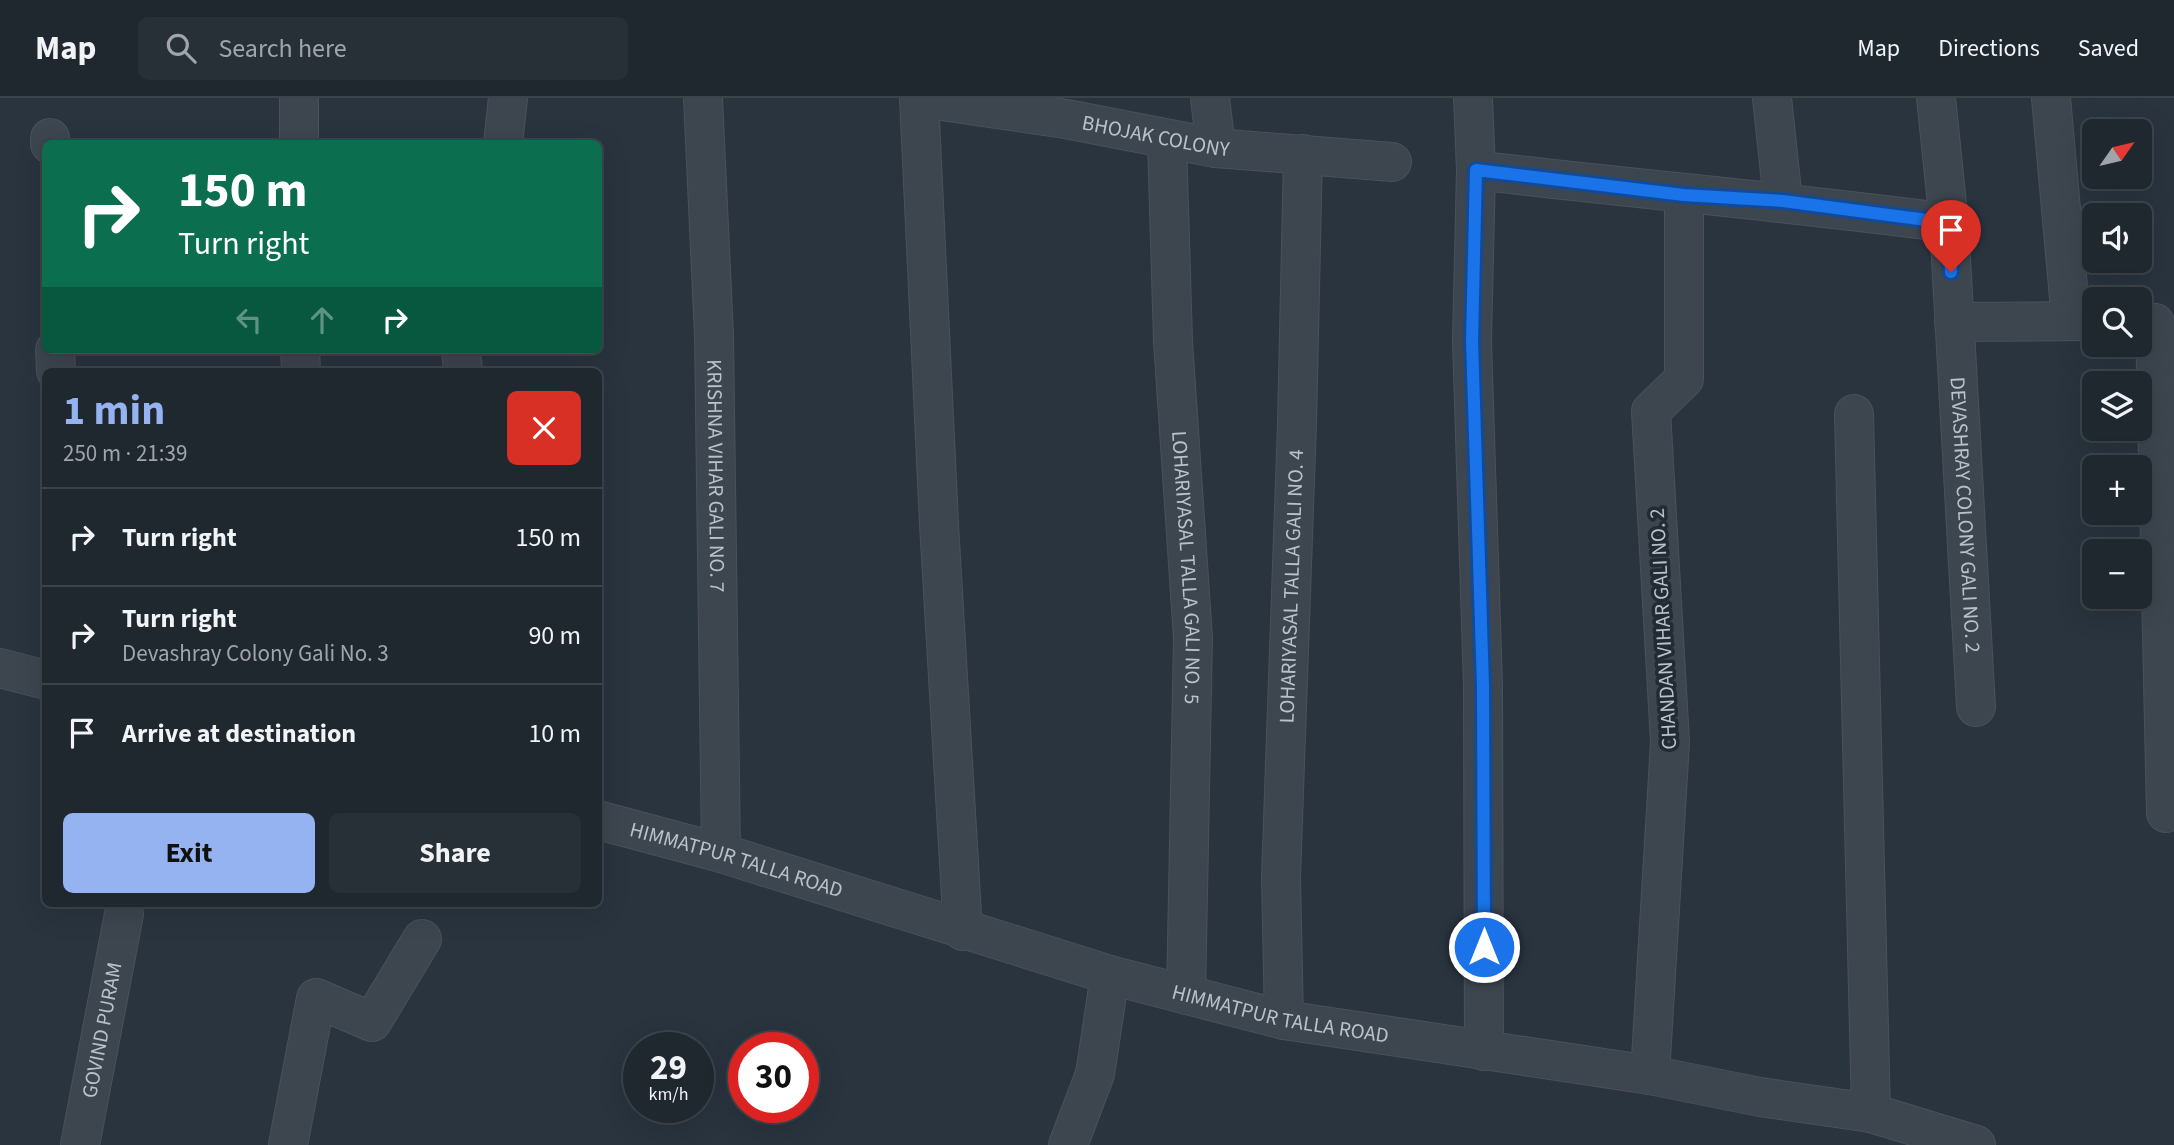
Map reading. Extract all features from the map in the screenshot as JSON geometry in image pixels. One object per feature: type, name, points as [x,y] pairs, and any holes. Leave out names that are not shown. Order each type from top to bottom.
[{"type":"street","points":[[299,98],[299,140]]},
{"type":"street","points":[[503,140],[508,98]]},
{"type":"street","name":"KRISHNA VIHAR GALI NO. 7","points":[[704,98],[714,335],[721,853]]},
{"type":"street","points":[[1210,98],[1216,148]]},
{"type":"street","points":[[1473,98],[1476,170],[1472,341],[1483,686],[1484,1051]]},
{"type":"street","points":[[1772,98],[1783,201]]},
{"type":"street","name":"DEVASHRAY COLONY GALI NO. 2","points":[[1936,98],[1949,223],[1976,707]]},
{"type":"street","points":[[2051,98],[2082,314]]},
{"type":"street","points":[[927,99],[940,537],[963,931]]},
{"type":"street","name":"BHOJAK COLONY","points":[[927,99],[1066,119],[1167,141],[1216,148],[1392,162]]},
{"type":"street","name":"LOHARIYASAL TALLA GALI NO. 5","points":[[1167,141],[1173,341],[1193,638],[1186,995]]},
{"type":"street","name":"LOHARIYASAL TALLA GALI NO. 4","points":[[1284,1020],[1281,877],[1297,424],[1303,154]]},
{"type":"street","points":[[1476,170],[1684,195],[1783,201],[1949,223]]},
{"type":"street","name":"CHANDAN VIHAR GALI NO. 2","points":[[1650,1075],[1671,741],[1651,411],[1684,379],[1684,195]]},
{"type":"street","points":[[1954,322],[2082,321]]},
{"type":"street","points":[[2157,324],[2166,813]]},
{"type":"street","points":[[1854,414],[1871,1113]]},
{"type":"street","points":[[0,668],[42,679]]},
{"type":"street","name":"HIMMATPUR TALLA ROAD","points":[[602,821],[721,853],[1110,975],[1284,1020],[1650,1075],[1760,1097],[1871,1113],[1976,1145]]},
{"type":"street","name":"GOVIND PURAM","points":[[80,1145],[124,914]]},
{"type":"street","points":[[288,1145],[316,998],[372,1021],[422,939]]},
{"type":"street","points":[[1068,1145],[1095,1074],[1110,975]]},
{"type":"route","points":[[1484,947],[1483,686],[1472,341],[1476,170],[1684,195],[1783,201],[1949,223],[1951,272]]}]
